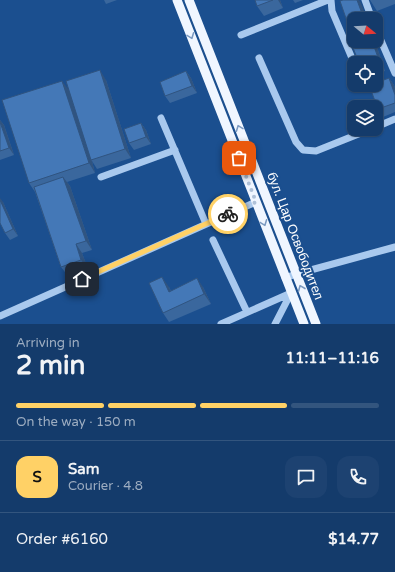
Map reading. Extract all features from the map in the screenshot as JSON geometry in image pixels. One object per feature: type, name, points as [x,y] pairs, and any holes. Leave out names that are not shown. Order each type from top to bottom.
[{"type":"main road","name":"бул. Цар Освободител","points":[[177,0],[304,324]]},
{"type":"main road","name":"бул. Цар Освободител","points":[[189,0],[316,324]]},
{"type":"street","points":[[241,35],[329,0],[332,11],[351,56]]},
{"type":"street","points":[[365,0],[369,12]]},
{"type":"street","points":[[383,46],[395,73]]},
{"type":"street","points":[[259,58],[296,142],[303,150],[316,151],[354,136]]},
{"type":"street","points":[[161,118],[206,224]]},
{"type":"street","points":[[383,124],[395,119]]},
{"type":"street","points":[[101,177],[175,150]]},
{"type":"street","points":[[0,316],[256,202]]},
{"type":"street","points":[[213,240],[247,312]]},
{"type":"street","points":[[285,278],[395,246]]},
{"type":"street","points":[[224,323],[291,293]]},
{"type":"street","points":[[275,324],[291,293]]},
{"type":"building","points":[[255,0],[273,0],[257,6]]},
{"type":"building","points":[[357,0],[361,12],[347,12],[347,21],[340,1]]},
{"type":"building","points":[[353,48],[375,48],[377,56],[356,56]]},
{"type":"building","points":[[100,70],[125,149],[91,160],[66,81]]},
{"type":"building","points":[[186,71],[192,86],[165,96],[160,82]]},
{"type":"building","points":[[389,78],[395,95],[395,103],[383,107],[383,100],[375,100],[372,92],[383,92],[383,80]]},
{"type":"building","points":[[62,81],[89,163],[29,183],[2,100]]},
{"type":"building","points":[[0,122],[9,148],[0,151]]},
{"type":"building","points":[[141,123],[146,137],[129,143],[124,129]]},
{"type":"building","points":[[63,177],[86,241],[76,244],[81,260],[61,267],[34,187]]},
{"type":"building","points":[[0,200],[13,229],[5,233],[0,223]]},
{"type":"building","points":[[162,277],[169,292],[197,278],[204,294],[163,313],[149,283]]},
{"type":"way so far","points":[[228,214],[256,202],[239,158]]},
{"type":"route","points":[[82,279],[228,214]]}]
